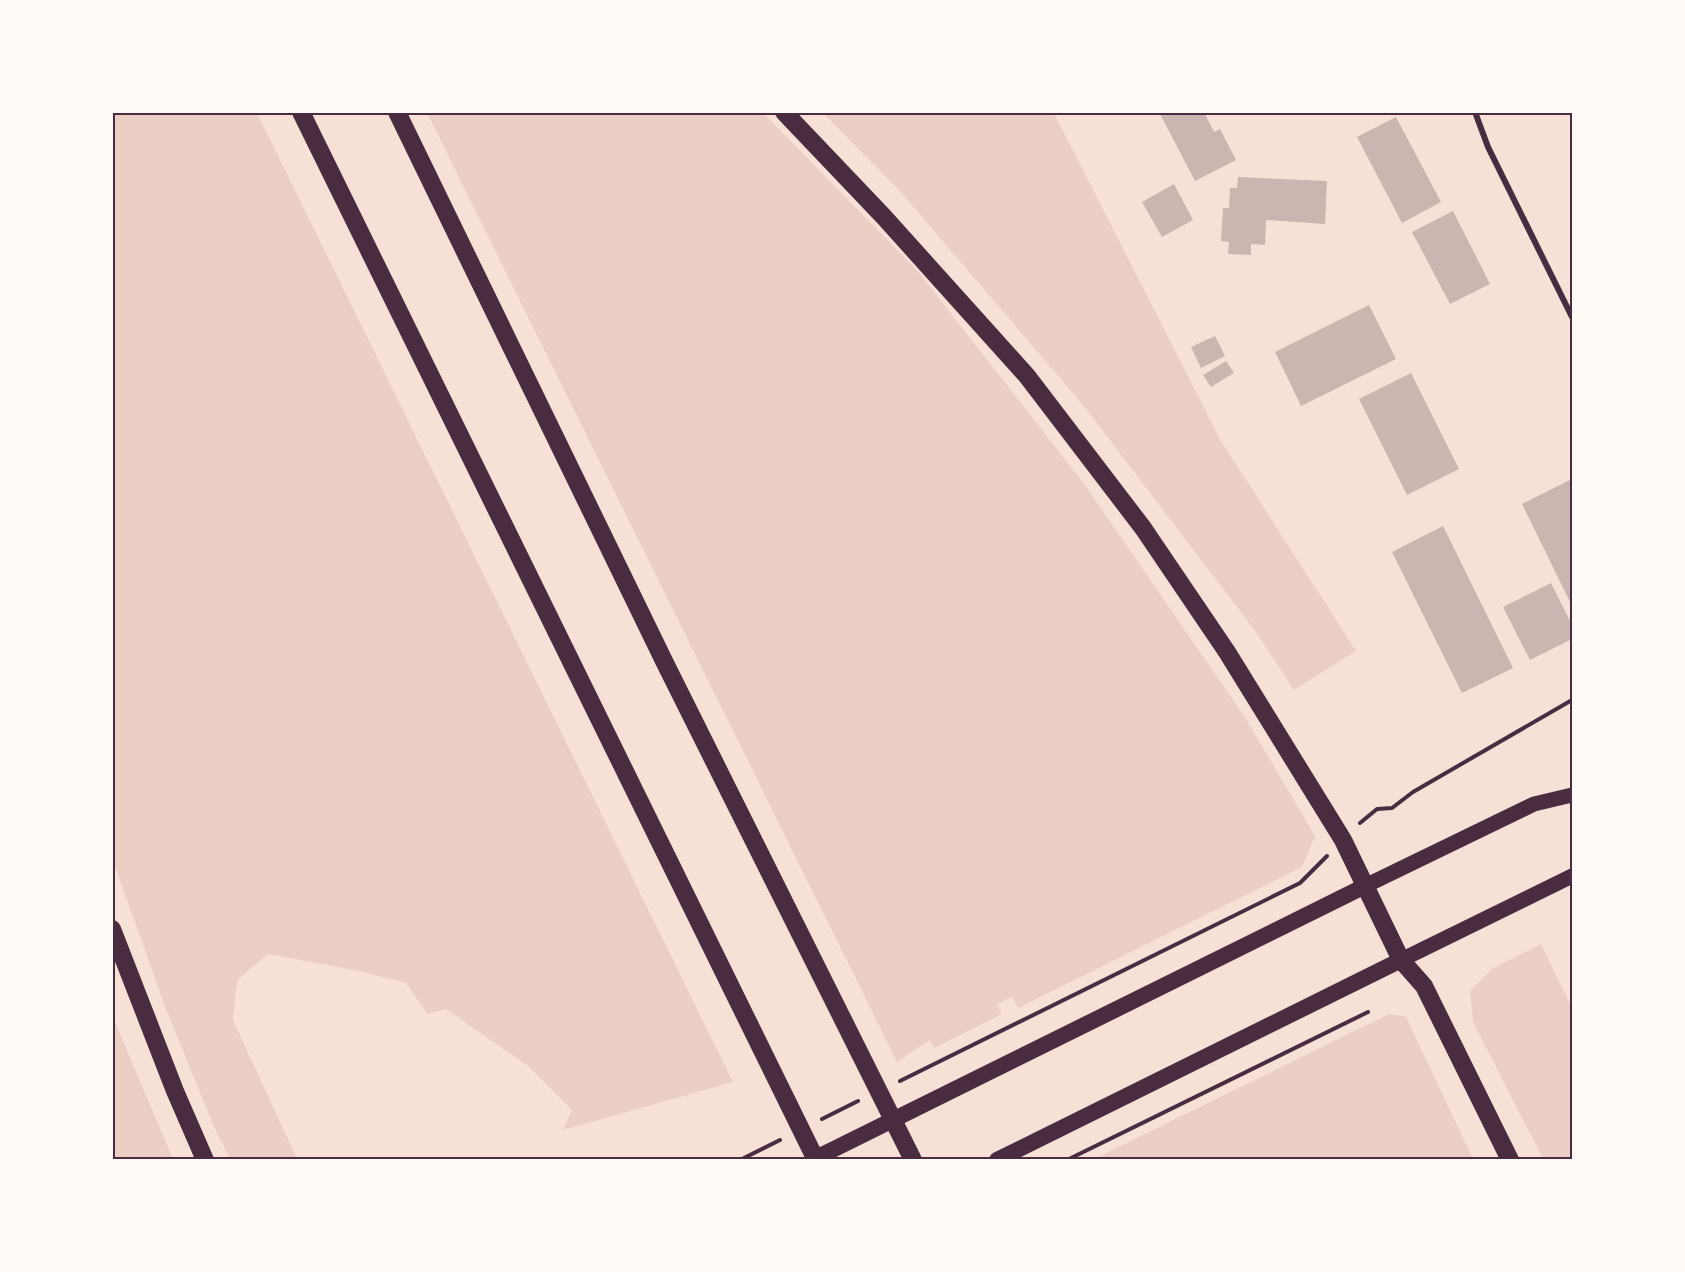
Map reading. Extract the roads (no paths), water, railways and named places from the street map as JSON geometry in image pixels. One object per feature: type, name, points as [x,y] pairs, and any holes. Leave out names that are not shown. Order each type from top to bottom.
[{"type":"highway","points":[[301,112],[814,1160],[1365,886]]},
{"type":"highway","points":[[397,112],[665,663],[914,1160]]},
{"type":"highway","points":[[784,112],[884,217],[1027,376],[1143,528],[1245,682],[1343,840],[1401,960],[1424,986],[1510,1160]]},
{"type":"highway","points":[[112,929],[175,1091],[205,1160]]},
{"type":"highway","points":[[997,1160],[1401,960]]},
{"type":"main road","points":[[1365,886],[1534,804],[1572,795]]},
{"type":"main road","points":[[1401,960],[1572,876]]},
{"type":"street","points":[[1475,112],[1488,147],[1572,317]]}]
